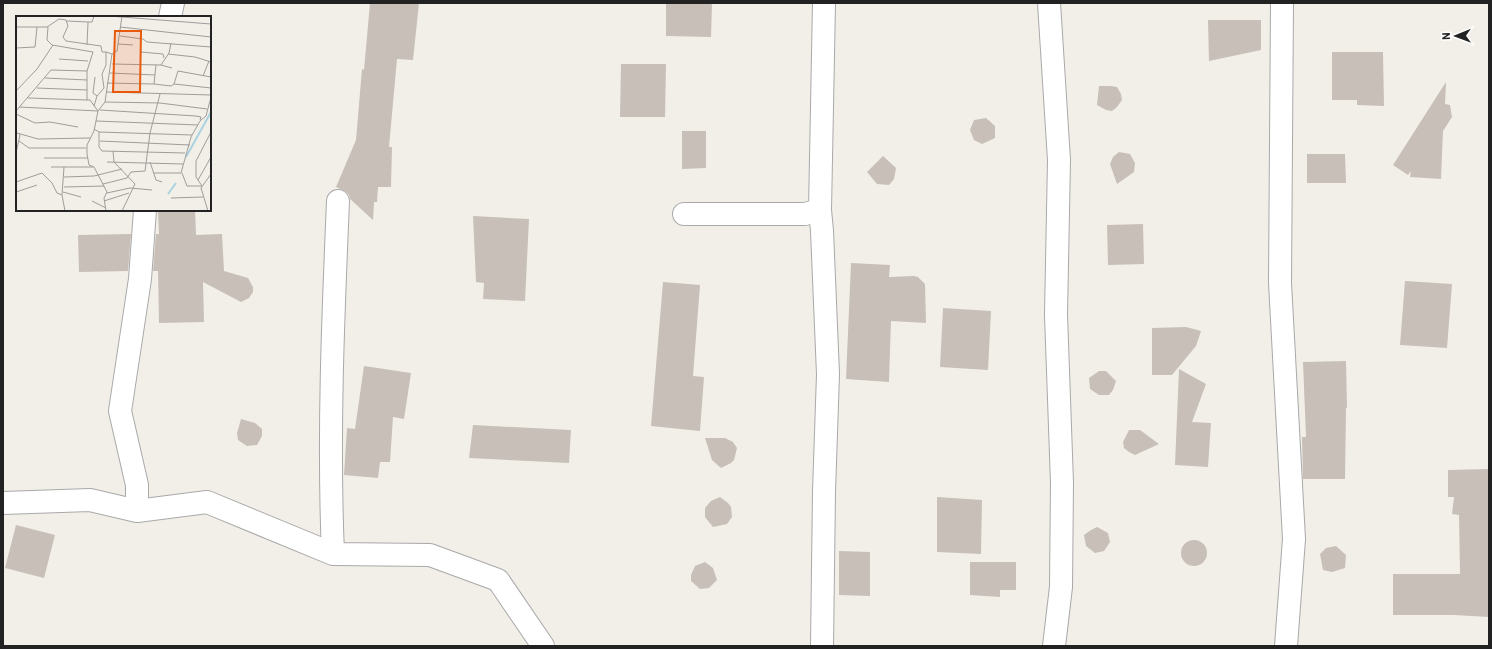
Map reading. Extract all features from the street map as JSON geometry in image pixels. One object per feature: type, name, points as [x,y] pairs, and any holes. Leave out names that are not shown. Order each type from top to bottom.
[{"type":"street","points":[[170,16],[173,3]]},
{"type":"street","points":[[822,646],[824,492],[828,374],[820,210],[824,3]]},
{"type":"street","points":[[1049,3],[1059,160],[1056,315],[1062,483],[1061,587],[1054,646]]},
{"type":"street","points":[[1282,3],[1280,283],[1294,539],[1286,646]]},
{"type":"street","points":[[333,554],[330,480],[332,348],[338,201]]},
{"type":"street","points":[[684,214],[805,214],[820,210]]},
{"type":"street","points":[[136,511],[137,485],[120,411],[140,279],[146,211]]},
{"type":"street","points":[[3,503],[90,500],[136,511],[207,502],[333,554],[430,555],[498,580],[543,646]]},
{"type":"building","points":[[370,3],[419,3],[413,60],[397,59],[389,147],[392,147],[391,187],[378,187],[377,202],[374,202],[373,220],[350,199],[349,195],[345,191],[336,187],[356,140],[362,69],[364,70]]},
{"type":"building","points":[[666,3],[712,3],[711,37],[666,36]]},
{"type":"building","points":[[1208,20],[1261,20],[1261,50],[1209,61]]},
{"type":"building","points":[[1332,52],[1383,52],[1384,106],[1357,105],[1357,100],[1332,100]]},
{"type":"building","points":[[621,64],[666,64],[665,117],[620,117]]},
{"type":"building","points":[[1446,82],[1445,104],[1450,105],[1452,117],[1443,131],[1441,179],[1410,177],[1411,171],[1408,175],[1393,165]]},
{"type":"building","points":[[1099,86],[1117,87],[1121,94],[1122,100],[1112,111],[1106,110],[1097,105]]},
{"type":"building","points":[[986,118],[995,126],[995,138],[982,144],[974,140],[970,130],[974,120]]},
{"type":"building","points":[[682,131],[706,131],[706,168],[682,169]]},
{"type":"building","points":[[1119,152],[1130,154],[1135,163],[1134,172],[1117,184],[1110,164],[1113,157]]},
{"type":"building","points":[[1307,154],[1345,154],[1346,183],[1307,183]]},
{"type":"building","points":[[883,156],[896,168],[894,179],[889,185],[877,184],[867,172]]},
{"type":"building","points":[[158,211],[195,211],[196,235],[222,234],[224,271],[248,278],[253,287],[253,292],[249,298],[241,302],[203,282],[204,322],[159,323],[158,271],[153,271],[156,234],[159,234]]},
{"type":"building","points":[[473,216],[529,219],[525,301],[483,299],[484,283],[476,282]]},
{"type":"building","points":[[1143,224],[1144,264],[1108,265],[1107,225]]},
{"type":"building","points":[[131,234],[128,271],[79,272],[78,235]]},
{"type":"building","points":[[851,263],[890,265],[889,277],[914,276],[918,277],[925,284],[926,323],[891,321],[889,382],[846,379]]},
{"type":"building","points":[[1405,281],[1452,284],[1447,348],[1400,345]]},
{"type":"building","points":[[663,282],[700,285],[693,376],[704,377],[700,431],[651,426]]},
{"type":"building","points":[[943,308],[991,311],[988,370],[940,367]]},
{"type":"building","points":[[1186,327],[1201,331],[1196,346],[1172,375],[1152,375],[1152,328]]},
{"type":"building","points":[[1346,361],[1347,408],[1345,479],[1303,479],[1302,437],[1306,437],[1303,362]]},
{"type":"building","points":[[364,366],[411,373],[404,419],[393,417],[390,462],[380,462],[378,478],[344,475],[347,428],[355,429]]},
{"type":"building","points":[[1179,369],[1206,384],[1192,422],[1211,423],[1208,467],[1175,465]]},
{"type":"building","points":[[1099,371],[1106,371],[1116,381],[1113,390],[1109,395],[1099,395],[1090,389],[1089,378]]},
{"type":"building","points":[[241,419],[255,423],[262,429],[262,436],[257,445],[247,446],[238,440],[237,433]]},
{"type":"building","points":[[473,425],[571,430],[569,463],[469,458]]},
{"type":"building","points":[[1129,430],[1140,430],[1159,444],[1135,455],[1124,448],[1123,442]]},
{"type":"building","points":[[705,438],[725,438],[733,442],[737,448],[734,460],[721,468],[712,460]]},
{"type":"building","points":[[1489,469],[1489,617],[1454,615],[1393,615],[1393,574],[1460,574],[1459,515],[1452,514],[1454,497],[1448,497],[1448,470]]},
{"type":"building","points":[[720,497],[731,507],[732,517],[727,524],[713,527],[705,517],[705,508],[711,501]]},
{"type":"building","points":[[937,497],[982,500],[981,554],[937,552]]},
{"type":"building","points":[[16,525],[55,535],[44,578],[5,568]]},
{"type":"building","points":[[1097,527],[1108,533],[1110,542],[1104,551],[1095,553],[1086,546],[1084,535]]},
{"type":"building","points":[[1194,540],[1203,544],[1207,553],[1203,562],[1194,566],[1185,562],[1181,553],[1185,544]]},
{"type":"building","points":[[1336,546],[1346,555],[1345,568],[1332,572],[1323,570],[1320,554],[1326,548]]},
{"type":"building","points":[[839,551],[870,552],[870,596],[839,595]]},
{"type":"building","points":[[705,562],[713,568],[717,580],[709,588],[700,589],[691,581],[691,575],[695,566]]},
{"type":"building","points":[[970,562],[1016,562],[1016,590],[1000,590],[1000,597],[970,595]]}]
